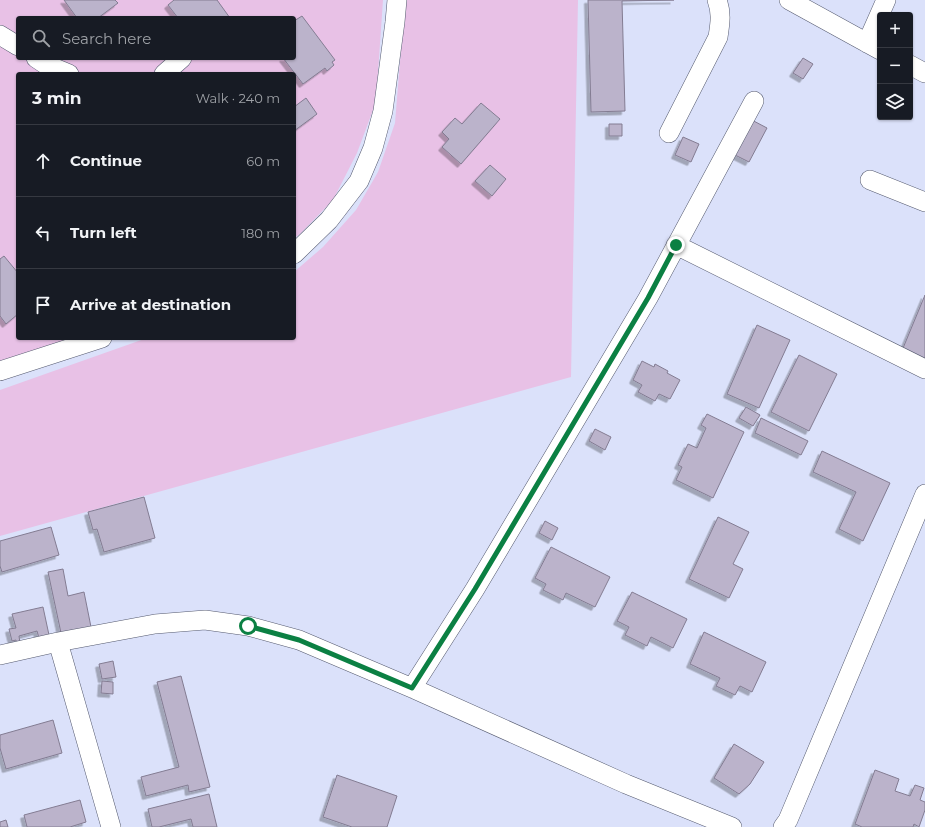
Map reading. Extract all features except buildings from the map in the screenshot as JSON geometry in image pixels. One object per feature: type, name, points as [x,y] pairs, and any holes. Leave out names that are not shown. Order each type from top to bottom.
[{"type":"street","points":[[296,252],[329,220],[359,181],[373,148],[383,111],[396,22],[397,0]]},
{"type":"street","points":[[669,133],[718,37],[721,20],[717,0]]},
{"type":"street","points":[[789,0],[873,46],[886,0]]},
{"type":"street","points":[[0,35],[16,45]]},
{"type":"street","points":[[39,60],[64,72]]},
{"type":"street","points":[[166,72],[180,60]]},
{"type":"street","points":[[913,67],[925,73]]},
{"type":"street","points":[[412,688],[475,589],[648,298],[754,101]]},
{"type":"street","points":[[870,180],[925,202]]},
{"type":"street","points":[[676,245],[925,369]]},
{"type":"street","points":[[0,372],[96,340]]},
{"type":"street","points":[[783,827],[788,820],[925,494]]},
{"type":"street","points":[[0,655],[58,642],[155,624],[205,620],[248,626],[299,640],[412,688],[626,784],[732,827]]},
{"type":"street","points":[[58,642],[111,827]]},
{"type":"shaded area","points":[[0,0],[383,0],[376,102],[357,153],[333,200],[296,237],[296,72],[16,72],[16,340],[67,340],[0,363]]},
{"type":"shaded area","points":[[405,0],[578,0],[571,377],[0,536],[0,390],[141,340],[296,340],[296,270],[323,247],[356,210],[378,172],[395,123]]},
{"type":"route","points":[[248,626],[299,640],[412,688],[475,589],[648,298],[676,245]]}]
